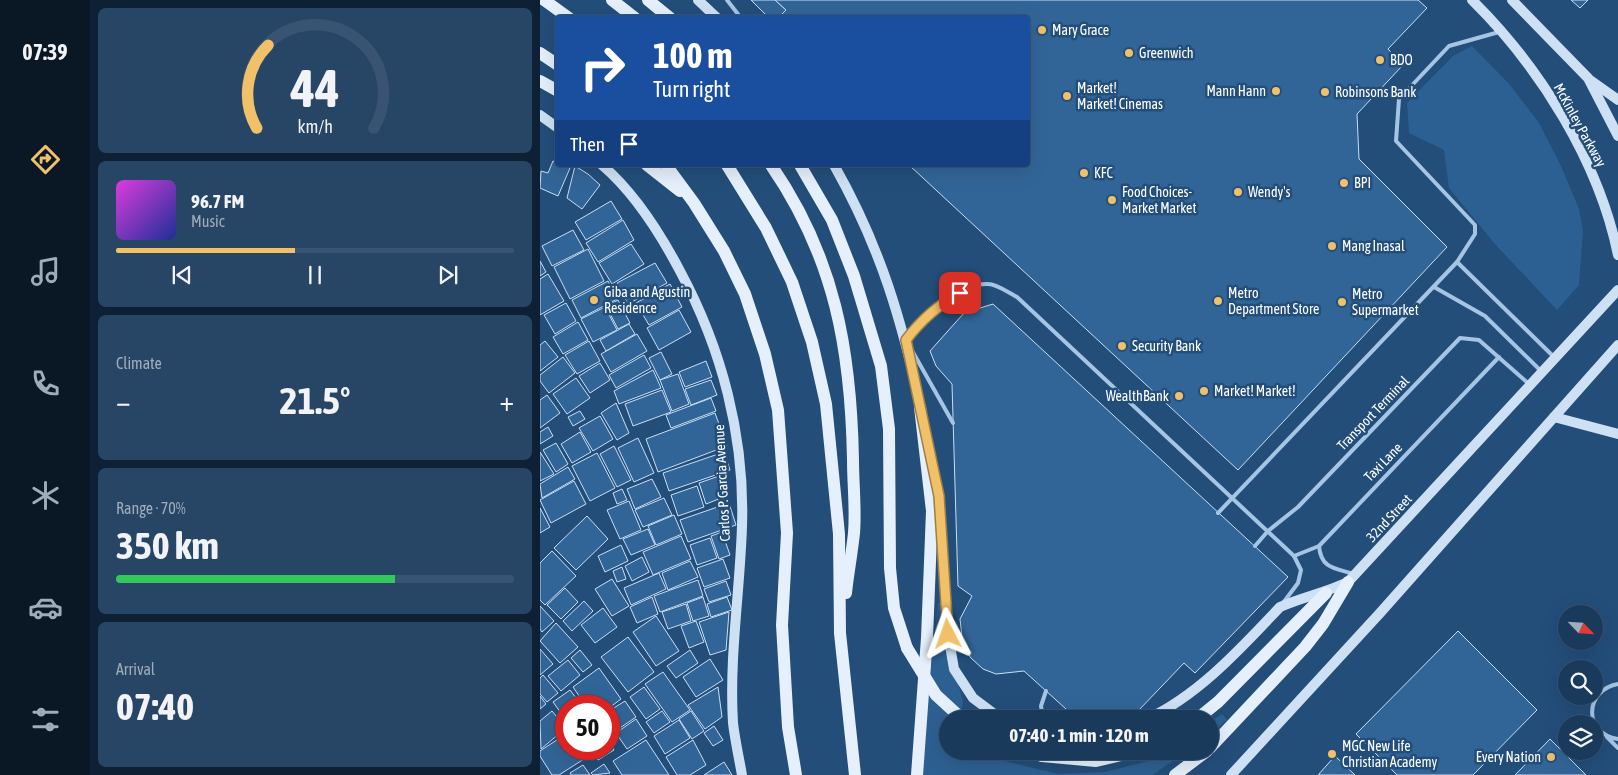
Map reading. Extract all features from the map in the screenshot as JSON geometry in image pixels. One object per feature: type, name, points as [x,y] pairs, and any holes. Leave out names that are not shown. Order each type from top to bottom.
[{"type":"main road","points":[[544,0],[565,15]]},
{"type":"main road","points":[[612,0],[631,15]]},
{"type":"main road","points":[[648,0],[666,15]]},
{"type":"main road","points":[[698,0],[714,15]]},
{"type":"main road","name":"McKinley Parkway","points":[[1472,0],[1501,31],[1545,89],[1582,150],[1608,217],[1618,255]]},
{"type":"main road","name":"McKinley Parkway","points":[[1512,0],[1588,78],[1618,136]]},
{"type":"main road","points":[[540,53],[555,63]]},
{"type":"main road","points":[[1588,78],[1618,100]]},
{"type":"main road","points":[[540,80],[555,89]]},
{"type":"main road","points":[[540,115],[555,126]]},
{"type":"main road","name":"Carlos P. Garcia Avenue","points":[[604,167],[660,233],[695,298],[721,364],[737,434],[742,524],[734,670],[734,723],[742,775]]},
{"type":"main road","points":[[649,167],[694,203]]},
{"type":"main road","points":[[667,167],[694,203],[724,251],[745,294],[765,354],[778,410],[787,533],[782,625],[788,727],[796,775]]},
{"type":"main road","points":[[728,167],[766,228],[792,282],[812,342],[826,404],[839,534],[840,633],[855,775]]},
{"type":"main road","points":[[772,167],[786,186],[814,243],[831,286],[844,345],[852,400],[854,531],[840,633]]},
{"type":"main road","points":[[801,167],[832,220],[854,276],[881,366],[889,429],[890,568],[894,608],[907,648],[936,695],[953,710]]},
{"type":"main road","points":[[835,167],[855,201],[884,270],[906,341],[939,496],[948,634],[954,669],[973,698],[989,710]]},
{"type":"main road","name":"32nd Street","points":[[1165,710],[1197,687],[1280,607],[1293,601],[1326,593],[1351,579],[1618,290]]},
{"type":"main road","points":[[1231,775],[1398,593],[1618,345]]},
{"type":"main road","points":[[917,775],[927,638],[932,511],[920,408]]},
{"type":"main road","points":[[1554,417],[1618,434]]},
{"type":"main road","points":[[1219,739],[1305,648],[1323,624],[1351,579]]},
{"type":"main road","points":[[1208,710],[1326,593]]},
{"type":"main road","points":[[1085,760],[1100,760]]},
{"type":"main road","points":[[1175,775],[1195,760]]},
{"type":"lane","points":[[727,0],[739,15]]},
{"type":"lane","points":[[1218,513],[1434,287],[1457,262],[1475,234],[1474,225],[1396,141],[1399,99],[1449,46],[1501,31]]},
{"type":"lane","points":[[1457,262],[1555,358]]},
{"type":"lane","points":[[953,423],[920,362],[906,341],[918,325],[944,302],[977,285],[991,284],[1017,297],[1294,556],[1301,570],[1298,583],[1280,607]]},
{"type":"lane","points":[[1434,287],[1485,316],[1542,373]]},
{"type":"lane","name":"Transport Terminal","points":[[1268,531],[1298,507],[1460,338],[1479,340],[1499,357]]},
{"type":"lane","points":[[1499,357],[1530,386]]},
{"type":"lane","name":"Taxi Lane","points":[[1319,546],[1499,357]]},
{"type":"lane","points":[[1254,546],[1268,531]]},
{"type":"lane","points":[[1294,556],[1319,546],[1320,558],[1326,565],[1351,579]]},
{"type":"lane","points":[[1593,715],[1595,700],[1608,686],[1618,684]]},
{"type":"lane","points":[[1042,710],[1046,690]]},
{"type":"lane","points":[[1603,734],[1618,739]]},
{"type":"lane","points":[[1603,734],[1618,748]]},
{"type":"shaded area","points":[[1472,46],[1510,85],[1539,123],[1561,166],[1579,209],[1583,231],[1579,285],[1557,310],[1495,244],[1449,188],[1444,150],[1409,133],[1407,103],[1453,56]]},
{"type":"shaded area","points":[[938,603],[944,603],[944,625],[963,703],[961,710],[939,710],[939,760],[1000,760],[1058,774],[1105,772],[1150,760],[1174,760],[1152,775],[920,775]]},
{"type":"shaded area","points":[[1222,714],[1227,720],[1219,727],[1219,716]]},
{"type":"building","points":[[751,0],[775,0],[786,10],[781,15],[766,15]]},
{"type":"building","points":[[775,0],[1418,0],[1427,8],[1388,49],[1403,65],[1357,114],[1359,159],[1447,247],[1238,470],[911,167],[1030,167],[1030,15],[781,15],[786,10]]},
{"type":"building","points":[[1571,0],[1588,0],[1580,8]]},
{"type":"building","points":[[553,161],[555,162],[555,167],[570,168],[558,196],[540,188],[541,171],[548,173]]},
{"type":"building","points":[[575,167],[588,174],[600,185],[582,209],[567,198]]},
{"type":"building","points":[[611,201],[622,219],[586,240],[575,222]]},
{"type":"building","points":[[623,220],[634,240],[598,262],[586,243]]},
{"type":"building","points":[[573,230],[584,250],[552,266],[542,246]]},
{"type":"building","points":[[631,244],[644,264],[612,284],[599,263]]},
{"type":"building","points":[[588,249],[604,281],[570,299],[554,267]]},
{"type":"building","points":[[540,261],[546,272],[540,276]]},
{"type":"building","points":[[655,263],[667,283],[628,304],[617,283]]},
{"type":"building","points":[[548,274],[564,301],[540,315],[540,279]]},
{"type":"building","name":"Giba and Agustin Residence","points":[[608,281],[617,299],[581,318],[572,300]]},
{"type":"building","points":[[670,284],[682,307],[649,325],[636,303]]},
{"type":"building","points":[[618,300],[630,323],[618,329],[606,306]]},
{"type":"building","points":[[566,303],[576,321],[555,334],[544,315]]},
{"type":"building","points":[[993,304],[1288,577],[1195,673],[1184,663],[1139,710],[1067,710],[1024,671],[996,674],[983,669],[971,658],[963,646],[960,619],[972,596],[958,586],[952,384],[936,366],[930,351],[964,313]]},
{"type":"building","points":[[605,307],[617,330],[593,342],[581,319]]},
{"type":"building","points":[[679,310],[691,332],[659,350],[647,328]]},
{"type":"building","points":[[578,322],[588,340],[563,354],[553,337]]},
{"type":"building","points":[[629,324],[635,334],[606,351],[600,340]]},
{"type":"building","points":[[637,334],[647,351],[611,372],[601,354]]},
{"type":"building","points":[[545,341],[558,357],[540,371],[540,345]]},
{"type":"building","points":[[589,341],[600,361],[577,374],[565,355]]},
{"type":"building","points":[[661,352],[672,374],[660,380],[649,358]]},
{"type":"building","points":[[644,355],[651,368],[616,388],[609,375]]},
{"type":"building","points":[[563,357],[575,373],[549,393],[540,381],[540,375]]},
{"type":"building","points":[[706,361],[712,377],[685,387],[679,372]]},
{"type":"building","points":[[600,363],[610,380],[590,393],[579,376]]},
{"type":"building","points":[[653,370],[661,388],[619,404],[614,391]]},
{"type":"building","points":[[678,374],[689,404],[672,411],[660,380]]},
{"type":"building","points":[[576,378],[590,398],[567,414],[553,394]]},
{"type":"building","points":[[711,380],[717,395],[691,405],[685,389]]},
{"type":"building","points":[[662,390],[671,412],[633,426],[625,404]]},
{"type":"building","points":[[547,395],[560,413],[540,428],[540,400]]},
{"type":"building","points":[[711,398],[716,411],[671,428],[666,415]]},
{"type":"building","points":[[616,403],[629,433],[617,440],[601,413]]},
{"type":"building","points":[[580,411],[585,419],[573,426],[568,417]]},
{"type":"building","points":[[715,413],[727,446],[658,472],[646,439]]},
{"type":"building","points":[[600,416],[613,439],[593,451],[579,428]]},
{"type":"building","points":[[548,427],[553,436],[540,444],[540,432]]},
{"type":"building","points":[[580,432],[591,452],[572,463],[561,444]]},
{"type":"building","points":[[638,438],[654,473],[634,482],[618,448]]},
{"type":"building","points":[[556,443],[568,464],[556,472],[543,450]]},
{"type":"building","points":[[614,446],[631,480],[617,487],[600,454]]},
{"type":"building","points":[[540,452],[554,474],[540,481]]},
{"type":"building","points":[[724,452],[730,470],[669,491],[663,473]]},
{"type":"building","points":[[597,453],[615,488],[590,501],[572,466]]},
{"type":"building","points":[[568,467],[575,479],[542,498],[540,484]]},
{"type":"building","points":[[722,475],[729,495],[706,504],[699,483]]},
{"type":"building","points":[[652,479],[661,497],[635,509],[627,489]]},
{"type":"building","points":[[574,481],[586,504],[551,523],[540,500]]},
{"type":"building","points":[[697,486],[704,507],[678,516],[671,495]]},
{"type":"building","points":[[622,489],[627,500],[617,504],[613,493]]},
{"type":"building","points":[[664,498],[672,515],[643,527],[635,510]]},
{"type":"building","points":[[629,501],[641,530],[620,539],[607,510]]},
{"type":"building","points":[[729,503],[736,525],[688,542],[680,520]]},
{"type":"building","points":[[540,508],[550,527],[540,533]]},
{"type":"building","points":[[674,515],[682,534],[656,545],[648,526]]},
{"type":"building","points":[[587,516],[608,539],[576,570],[554,548]]},
{"type":"building","points":[[648,529],[655,545],[631,555],[623,539]]},
{"type":"building","points":[[722,532],[730,555],[719,559],[711,536]]},
{"type":"building","points":[[681,536],[691,559],[653,575],[643,552]]},
{"type":"building","points":[[710,538],[717,558],[697,565],[690,545]]},
{"type":"building","points":[[621,545],[628,561],[605,572],[598,556]]},
{"type":"building","points":[[552,551],[576,576],[545,605],[540,600],[540,563]]},
{"type":"building","points":[[642,557],[649,572],[632,581],[625,566]]},
{"type":"building","points":[[723,559],[730,578],[704,587],[697,568]]},
{"type":"building","points":[[690,561],[698,577],[668,590],[662,573]]},
{"type":"building","points":[[622,567],[626,579],[617,582],[613,571]]},
{"type":"building","points":[[659,573],[666,589],[631,605],[624,588]]},
{"type":"building","points":[[612,579],[629,606],[612,616],[595,589]]},
{"type":"building","points":[[698,580],[703,596],[660,612],[654,596]]},
{"type":"building","points":[[726,581],[731,595],[709,602],[704,589]]},
{"type":"building","points":[[565,588],[578,602],[561,619],[547,605]]},
{"type":"building","points":[[652,597],[658,614],[637,623],[630,607]]},
{"type":"building","points":[[703,597],[709,616],[693,621],[687,603]]},
{"type":"building","points":[[727,597],[732,610],[711,617],[707,604]]},
{"type":"building","points":[[584,601],[593,611],[572,631],[563,621]]},
{"type":"building","points":[[686,604],[691,621],[668,629],[662,612]]},
{"type":"building","points":[[540,606],[554,621],[542,632],[540,629]]},
{"type":"building","points":[[603,608],[617,627],[595,643],[581,625]]},
{"type":"building","points":[[729,612],[726,650],[710,655],[699,622]]},
{"type":"building","points":[[656,616],[679,651],[656,666],[633,632]]},
{"type":"building","points":[[696,621],[704,642],[689,648],[681,626]]},
{"type":"building","points":[[556,623],[578,647],[560,663],[540,641]]},
{"type":"building","points":[[1458,631],[1537,710],[1473,775],[1397,775],[1356,734]]},
{"type":"building","points":[[628,637],[654,672],[628,692],[601,657]]},
{"type":"building","points":[[540,649],[553,664],[540,675]]},
{"type":"building","points":[[580,650],[592,665],[583,672],[571,658]]},
{"type":"building","points":[[690,650],[698,663],[676,678],[667,666]]},
{"type":"building","points":[[710,659],[723,680],[696,697],[683,677]]},
{"type":"building","points":[[568,660],[580,675],[561,691],[548,676]]},
{"type":"building","points":[[599,668],[618,695],[578,695],[573,687]]},
{"type":"building","points":[[663,672],[690,710],[672,722],[645,684]]},
{"type":"building","points":[[543,675],[558,693],[547,702],[540,694],[540,678]]},
{"type":"building","points":[[644,687],[660,709],[646,719],[630,697]]},
{"type":"building","points":[[718,687],[722,717],[705,729],[688,705]]},
{"type":"building","points":[[570,690],[574,695],[563,695]]},
{"type":"building","points":[[540,696],[546,704],[540,709]]},
{"type":"building","points":[[625,701],[636,717],[620,728],[620,704]]},
{"type":"building","points":[[552,711],[555,715],[555,737],[541,749],[540,721]]},
{"type":"building","points":[[662,711],[670,722],[654,733],[646,722]]},
{"type":"building","points":[[691,711],[704,731],[692,739],[679,719]]},
{"type":"building","points":[[636,719],[647,736],[627,749],[620,739],[620,730]]},
{"type":"building","points":[[679,720],[690,738],[665,754],[654,736]]},
{"type":"building","points":[[714,726],[723,740],[713,746],[704,733]]},
{"type":"building","name":"Every Nation","points":[[1550,739],[1558,747],[1558,760],[1571,760],[1586,775],[1515,775]]},
{"type":"building","points":[[646,740],[669,775],[622,775],[613,761],[620,760],[620,757]]},
{"type":"building","points":[[693,740],[706,765],[690,775],[677,775],[666,757]]},
{"type":"building","points":[[555,741],[555,760],[582,760],[559,775],[552,775],[540,756],[540,751]]},
{"type":"building","points":[[1335,756],[1355,775],[1318,775]]},
{"type":"building","points":[[724,762],[732,775],[704,775]]},
{"type":"building","points":[[604,764],[610,773],[593,775],[591,773]]},
{"type":"building","points":[[583,765],[590,775],[571,775],[570,773]]},
{"type":"place","name":"Mary Grace","points":[[1042,30]]},
{"type":"place","name":"Greenwich","points":[[1129,53]]},
{"type":"place","name":"BDO","points":[[1380,60]]},
{"type":"place","name":"Mann Hann","points":[[1276,91]]},
{"type":"place","name":"Robinsons Bank","points":[[1325,92]]},
{"type":"place","name":"Market! Market! Cinemas","points":[[1067,96]]},
{"type":"place","name":"KFC","points":[[1084,173]]},
{"type":"place","name":"BPI","points":[[1344,183]]},
{"type":"place","name":"Wendy's","points":[[1238,192]]},
{"type":"place","name":"Food Choices- Market Market","points":[[1112,200]]},
{"type":"place","name":"Mang Inasal","points":[[1332,246]]},
{"type":"place","name":"Giba and Agustin Residence","points":[[594,300]]},
{"type":"place","name":"Metro Department Store","points":[[1218,301]]},
{"type":"place","name":"Metro Supermarket","points":[[1342,302]]},
{"type":"place","name":"Security Bank","points":[[1122,346]]},
{"type":"place","name":"Market! Market!","points":[[1204,391]]},
{"type":"place","name":"WealthBank","points":[[1179,396]]},
{"type":"place","name":"MGC New Life Christian Academy","points":[[1332,754]]},
{"type":"place","name":"Every Nation","points":[[1551,757]]},
{"type":"route","points":[[948,634],[939,496],[906,340],[918,325],[944,302],[960,293]]}]
